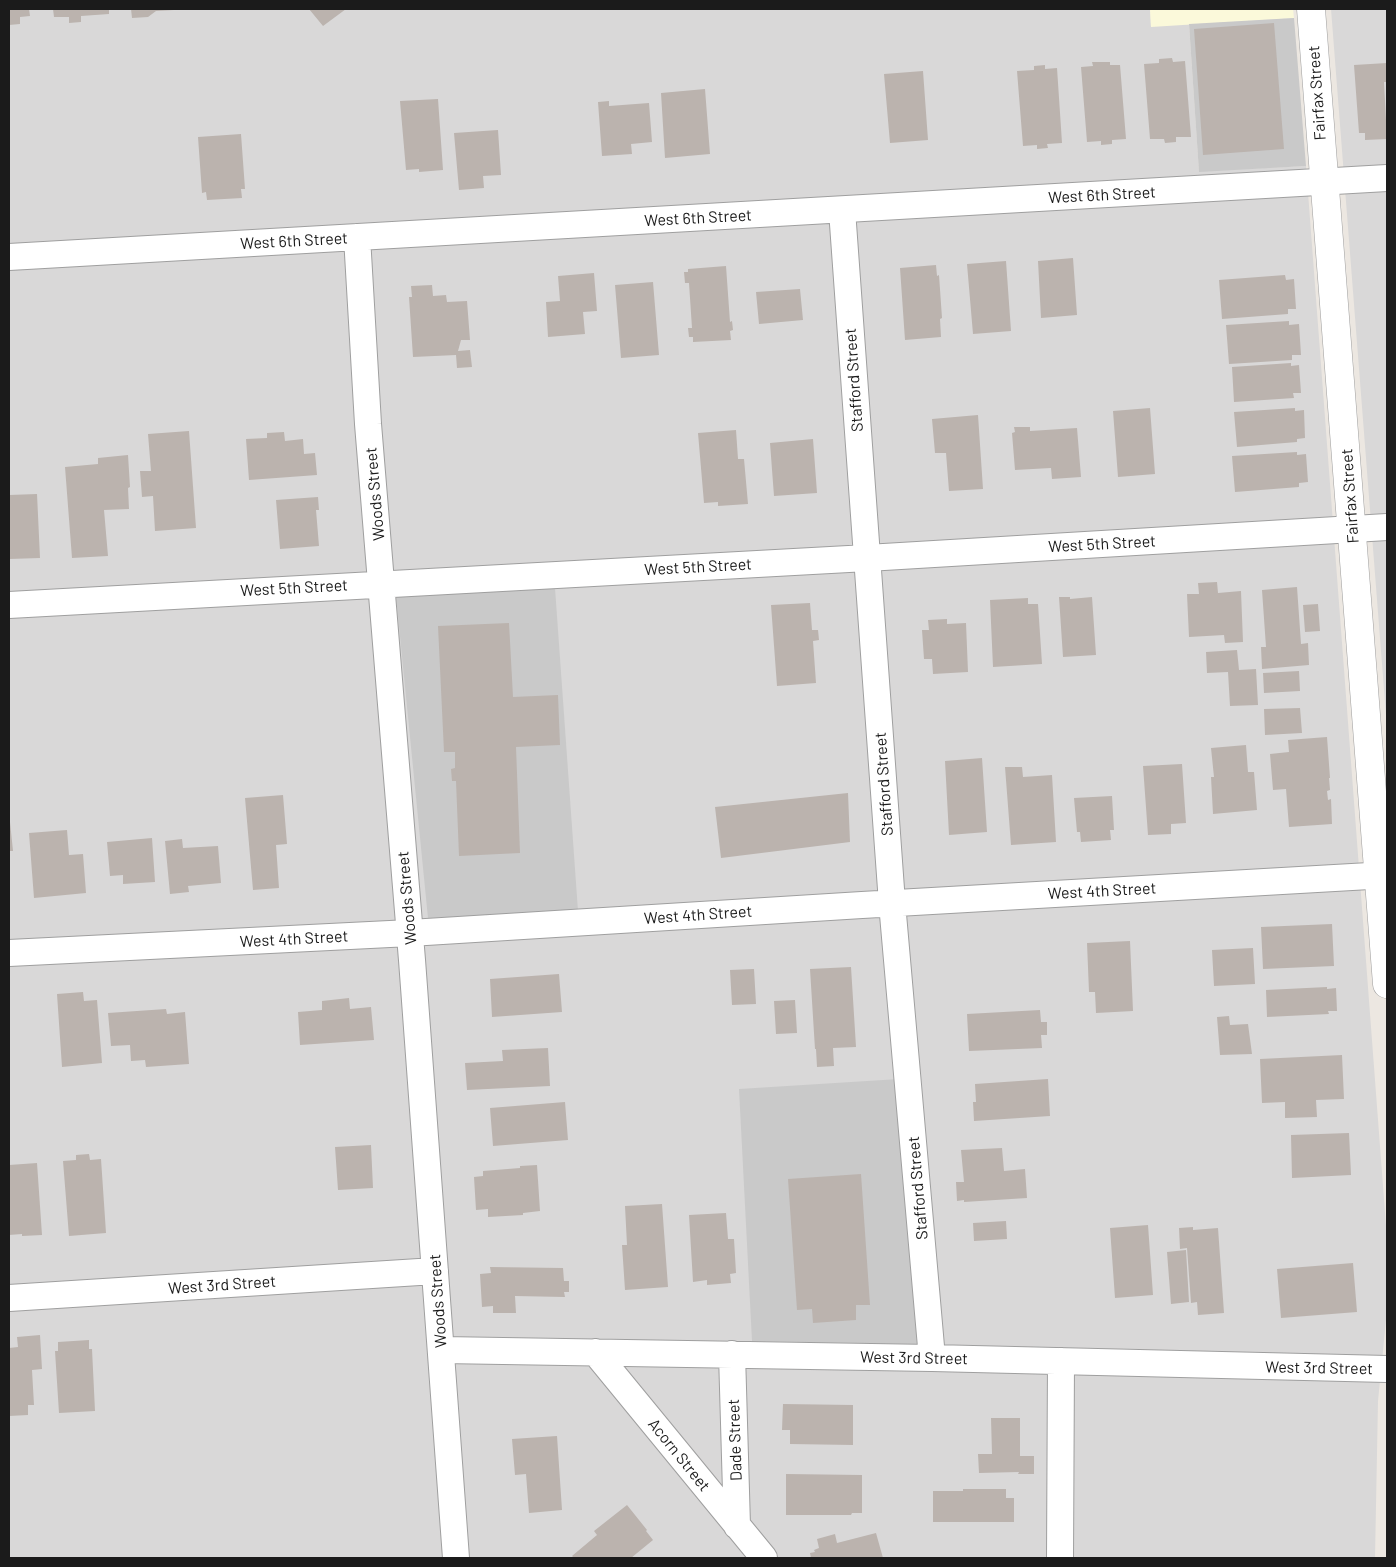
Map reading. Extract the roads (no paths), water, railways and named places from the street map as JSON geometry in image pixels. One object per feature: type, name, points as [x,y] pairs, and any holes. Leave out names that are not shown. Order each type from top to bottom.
[{"type":"street","name":"Fairfax Street","points":[[1311,9],[1383,876],[1387,984]]},
{"type":"street","name":"West 6th Street","points":[[9,257],[1387,178]]},
{"type":"street","name":"Stafford Street","points":[[842,210],[892,903],[932,1358]]},
{"type":"street","name":"Woods Street","points":[[357,237],[368,424],[410,933],[456,1558]]},
{"type":"street","name":"West 5th Street","points":[[9,605],[382,583],[867,558],[1387,527]]},
{"type":"street","name":"West 4th Street","points":[[9,953],[410,933],[892,903],[1383,876]]},
{"type":"street","name":"West 3rd Street","points":[[9,1298],[435,1271]]},
{"type":"street","name":"West 3rd Street","points":[[442,1350],[932,1358],[1387,1369]]},
{"type":"street","name":"Acorn Street","points":[[595,1352],[764,1558]]},
{"type":"street","name":"Dade Street","points":[[732,1354],[737,1526]]},
{"type":"street","points":[[1060,1558],[1062,1361]]}]
